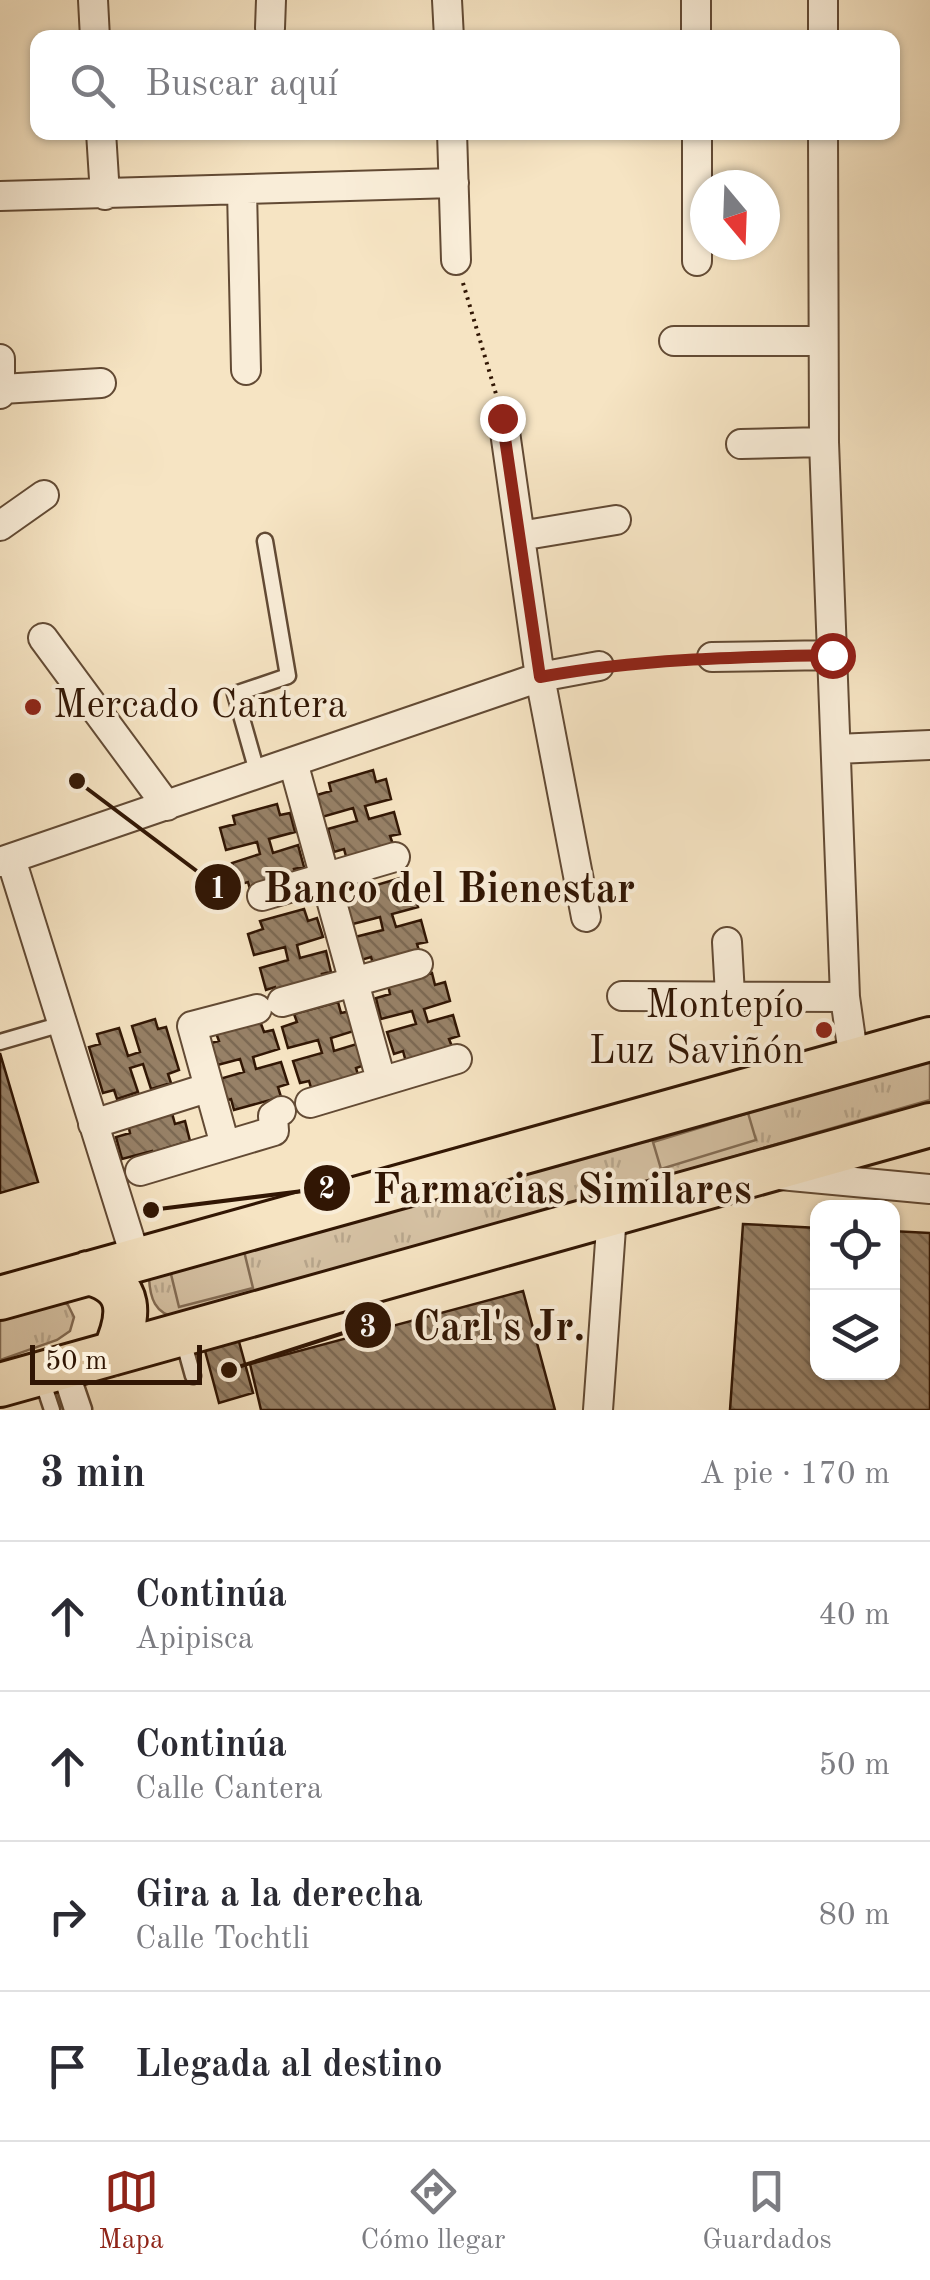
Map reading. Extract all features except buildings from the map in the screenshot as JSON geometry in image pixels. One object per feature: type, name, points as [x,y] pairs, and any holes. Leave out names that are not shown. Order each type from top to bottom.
[{"type":"main road","points":[[0,1298],[930,1040]]},
{"type":"main road","points":[[0,1386],[55,1380],[114,1353],[930,1125]]},
{"type":"main road","points":[[136,1259],[144,1306],[159,1322],[182,1334]]},
{"type":"main road","points":[[88,1272],[114,1284],[124,1301],[126,1320],[114,1353]]},
{"type":"street","points":[[93,0],[95,30]]},
{"type":"street","points":[[448,0],[449,30]]},
{"type":"street","points":[[696,0],[696,30]]},
{"type":"street","points":[[822,0],[823,30]]},
{"type":"street","points":[[102,140],[105,195]]},
{"type":"street","points":[[452,140],[456,260]]},
{"type":"street","points":[[696,140],[697,261]]},
{"type":"street","points":[[823,140],[824,442],[845,996],[854,1060]]},
{"type":"street","points":[[0,196],[454,183]]},
{"type":"street","points":[[242,190],[246,370]]},
{"type":"street","points":[[674,341],[823,341]]},
{"type":"street","points":[[0,359],[1,391],[102,383]]},
{"type":"street","points":[[502,418],[540,677],[586,917]]},
{"type":"street","points":[[741,444],[824,442]]},
{"type":"street","points":[[0,526],[44,495]]},
{"type":"street","points":[[520,536],[616,520]]},
{"type":"street","points":[[43,638],[167,806]]},
{"type":"street","points":[[712,657],[832,655]]},
{"type":"street","points":[[136,1259],[6,860],[540,677],[599,666]]},
{"type":"street","points":[[836,748],[930,744]]},
{"type":"street","points":[[292,762],[381,1080]]},
{"type":"street","points":[[262,896],[395,857]]},
{"type":"street","points":[[727,942],[730,995]]},
{"type":"street","points":[[225,1145],[192,1026],[418,964]]},
{"type":"street","points":[[622,996],[845,996]]},
{"type":"street","points":[[310,1103],[457,1059]]},
{"type":"street","points":[[92,1124],[208,1088]]},
{"type":"street","points":[[140,1171],[274,1131],[273,1116],[281,1111]]},
{"type":"street","points":[[758,1173],[930,1190]]},
{"type":"street","points":[[598,1410],[612,1214]]},
{"type":"lane","points":[[258,774],[234,694],[288,676],[265,541]]},
{"type":"lane","points":[[0,1042],[62,1024]]},
{"type":"lane","points":[[182,1334],[193,1376]]},
{"type":"lane","points":[[55,1380],[84,1410]]},
{"type":"lane","points":[[55,1380],[72,1410]]},
{"type":"path","points":[[456,260],[502,418]]},
{"type":"path","points":[[599,666],[712,657]]},
{"type":"green space","points":[[930,1049],[930,1100],[176,1317],[158,1309],[152,1298],[149,1278]]},
{"type":"green space","points":[[748,1113],[756,1140],[661,1169],[653,1142]]},
{"type":"green space","points":[[243,1247],[253,1288],[179,1307],[169,1266]]},
{"type":"green space","points":[[57,1297],[68,1305],[74,1317],[70,1331],[57,1340],[0,1360],[0,1310]]},
{"type":"place","name":"Mercado Cantera","points":[[33,707]]},
{"type":"place","name":"Banco del Bienestar","points":[[77,781]]},
{"type":"place","name":"Montepío Luz Saviñón","points":[[824,1030]]},
{"type":"place","name":"Farmacias Similares","points":[[151,1210]]},
{"type":"place","name":"Carl's Jr.","points":[[229,1370]]},
{"type":"route","points":[[502,418],[540,677],[599,666],[712,657],[832,655]]}]
